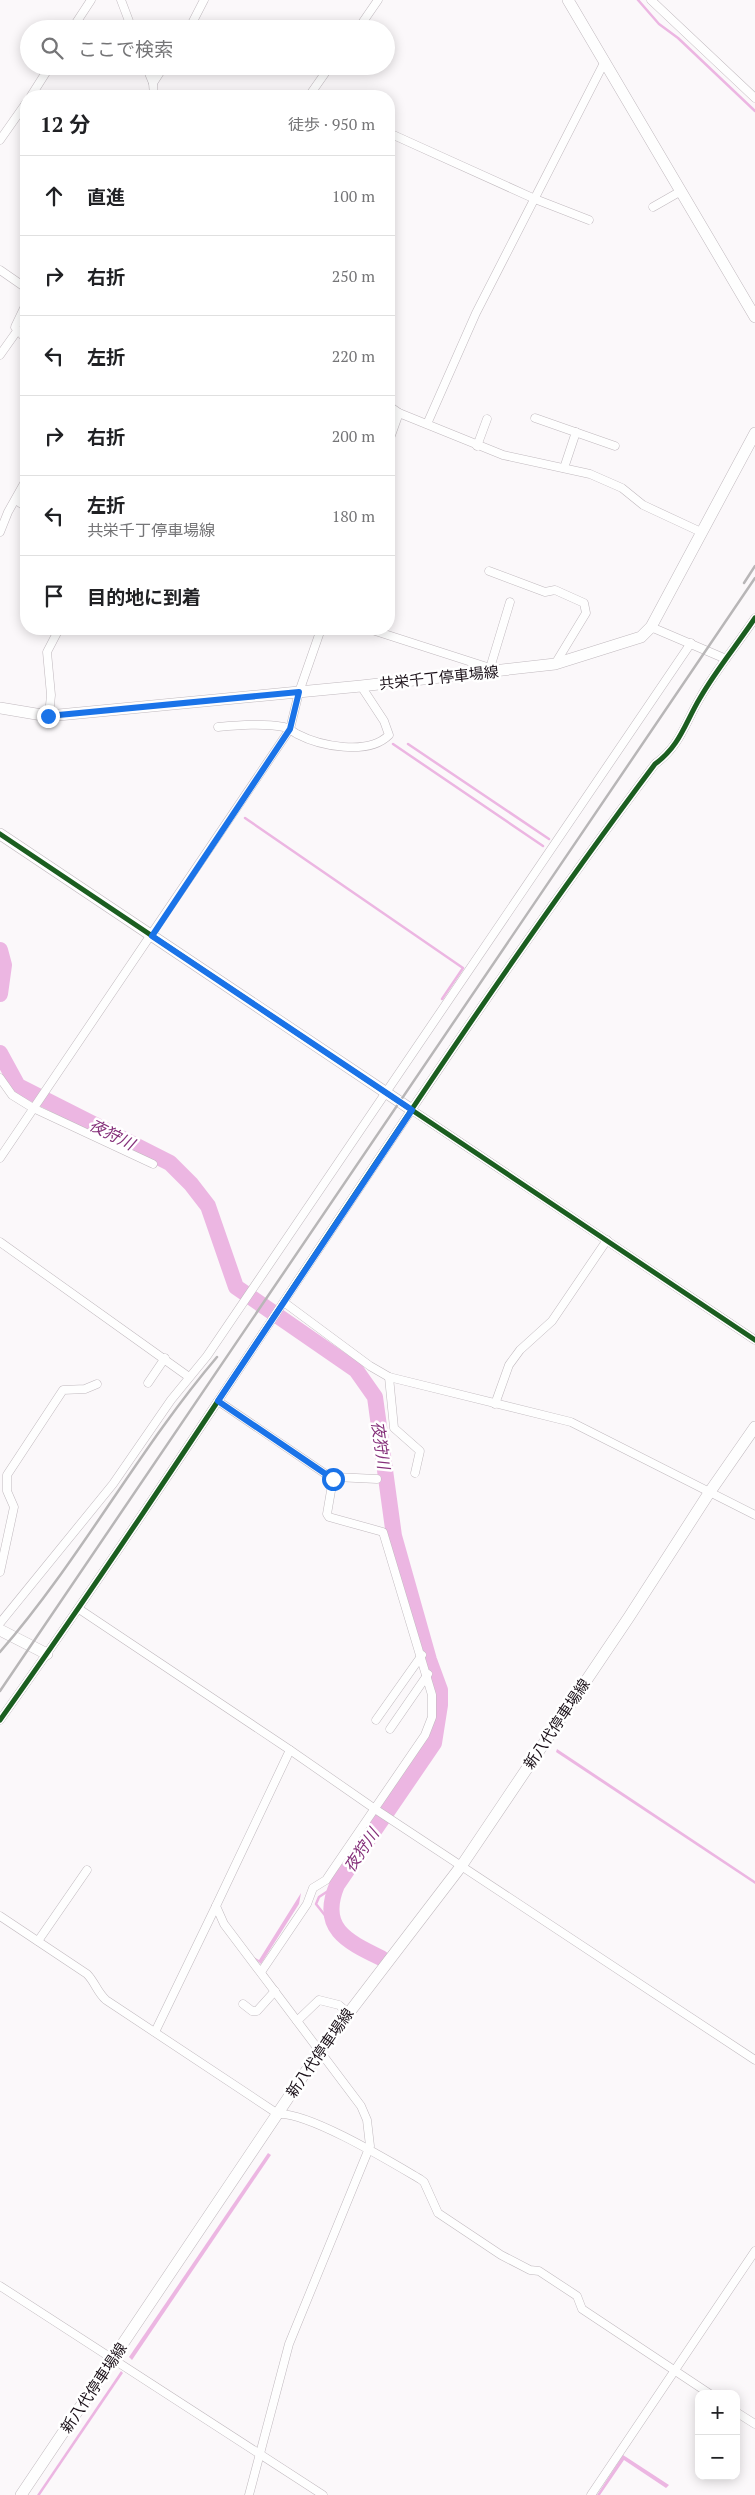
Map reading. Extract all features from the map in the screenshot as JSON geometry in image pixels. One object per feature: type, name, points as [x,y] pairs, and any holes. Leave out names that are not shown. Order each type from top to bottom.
[{"type":"main road","points":[[568,0],[755,318]]},
{"type":"main road","name":"共栄千丁停車場線","points":[[0,708],[49,716],[361,686],[555,664],[641,637],[651,627],[755,433]]},
{"type":"main road","points":[[0,834],[412,1110]]},
{"type":"main road","name":"新八代停車場線","points":[[21,2495],[115,2359],[319,2052],[462,1865],[629,1617],[709,1493],[755,1427]]},
{"type":"main road","points":[[0,1630],[47,1654]]},
{"type":"street","points":[[78,20],[91,0]]},
{"type":"street","points":[[121,0],[129,20]]},
{"type":"street","points":[[194,20],[204,0]]},
{"type":"street","points":[[364,20],[378,0]]},
{"type":"street","points":[[651,0],[755,98]]},
{"type":"street","points":[[427,424],[476,313],[605,61]]},
{"type":"street","points":[[35,90],[44,75]]},
{"type":"street","points":[[150,75],[154,90]]},
{"type":"street","points":[[153,83],[158,75]]},
{"type":"street","points":[[313,90],[324,75]]},
{"type":"street","points":[[0,140],[20,112]]},
{"type":"street","points":[[395,136],[535,199],[589,220]]},
{"type":"street","points":[[654,207],[680,191]]},
{"type":"street","points":[[0,270],[20,284]]},
{"type":"street","points":[[20,317],[15,327],[20,334]]},
{"type":"street","points":[[0,355],[17,331]]},
{"type":"street","points":[[395,410],[477,446],[503,455],[590,474],[622,488],[643,505],[701,532]]},
{"type":"street","points":[[395,424],[399,413]]},
{"type":"street","points":[[535,418],[615,446]]},
{"type":"street","points":[[477,446],[487,419]]},
{"type":"street","points":[[564,468],[576,432]]},
{"type":"street","points":[[0,532],[8,512],[20,492]]},
{"type":"street","points":[[16,500],[20,503]]},
{"type":"street","points":[[0,508],[8,512]]},
{"type":"street","points":[[489,571],[545,592],[555,590],[584,603],[586,614],[555,664]]},
{"type":"street","points":[[388,635],[491,670],[510,602]]},
{"type":"street","points":[[0,1720],[79,1609],[412,1110],[581,862],[655,764],[669,754],[690,720],[699,699],[754,622]]},
{"type":"street","points":[[651,627],[726,659]]},
{"type":"street","points":[[49,716],[50,695],[47,652],[56,635]]},
{"type":"street","points":[[0,1158],[152,936],[290,729],[299,692],[320,635]]},
{"type":"street","points":[[0,1623],[112,1484],[189,1377],[207,1356],[388,1093],[691,643]]},
{"type":"street","points":[[218,726],[244,724],[290,729],[298,734],[340,747],[356,748],[386,738],[389,735],[384,721],[361,686]]},
{"type":"street","points":[[0,1078],[12,1095],[34,1108],[153,1164]]},
{"type":"street","points":[[412,1110],[755,1340]]},
{"type":"street","points":[[494,1404],[509,1364],[520,1350],[552,1321],[606,1240]]},
{"type":"street","points":[[0,1242],[68,1289],[99,1314],[165,1358],[189,1377]]},
{"type":"street","points":[[284,1303],[389,1380],[576,1424],[755,1515]]},
{"type":"street","points":[[148,1383],[165,1358]]},
{"type":"street","points":[[389,1380],[394,1428],[420,1451],[416,1473]]},
{"type":"street","points":[[0,1572],[14,1507],[8,1491],[7,1475],[62,1390],[85,1389],[97,1384]]},
{"type":"street","points":[[218,1401],[333,1479]]},
{"type":"street","points":[[333,1479],[335,1477],[377,1480]]},
{"type":"street","points":[[261,1972],[307,1904],[313,1888],[326,1880],[377,1810],[429,1728],[433,1706],[428,1674],[383,1532],[329,1517],[327,1514],[333,1479]]},
{"type":"street","points":[[79,1609],[377,1810],[755,2060]]},
{"type":"street","points":[[376,1720],[422,1655]]},
{"type":"street","points":[[390,1729],[428,1674]]},
{"type":"street","points":[[155,2032],[290,1750]]},
{"type":"street","points":[[38,1941],[88,1870]]},
{"type":"street","points":[[216,1906],[224,1924],[361,2106],[370,2136],[370,2149],[289,2344],[250,2495]]},
{"type":"street","points":[[0,1916],[87,1974],[93,1980],[99,1994],[106,2000],[278,2114],[295,2116],[370,2149],[424,2182],[438,2213],[501,2255],[530,2270],[539,2271],[577,2296],[582,2309],[704,2390]]},
{"type":"street","points":[[243,2004],[252,2011],[257,2011],[274,1991]]},
{"type":"street","points":[[297,2021],[319,2000],[339,2005],[348,2013]]},
{"type":"street","points":[[591,2495],[755,2251]]},
{"type":"street","points":[[0,2286],[262,2453],[323,2495]]},
{"type":"street","points":[[740,2415],[755,2424]]},
{"type":"shaded area","points":[[557,1749],[755,1881],[755,1884],[556,1752]]},
{"type":"shaded area","points":[[301,1893],[299,1904],[261,1964],[252,1956],[259,1960]]},
{"type":"shaded area","points":[[268,2153],[271,2155],[132,2360],[129,2357]]},
{"type":"shaded area","points":[[121,2371],[123,2373],[40,2495],[37,2495]]},
{"type":"shaded area","points":[[623,2455],[669,2485],[666,2488],[624,2460],[600,2495],[597,2495]]},
{"type":"waterway","points":[[638,0],[659,24],[678,38],[755,111]]},
{"type":"waterway","points":[[393,744],[543,846]]},
{"type":"waterway","points":[[408,744],[549,839]]},
{"type":"waterway","points":[[245,818],[463,968],[442,999]]},
{"type":"waterway","name":"夜狩川","points":[[0,950],[4,965],[0,994]]},
{"type":"waterway","name":"夜狩川","points":[[0,1053],[18,1086],[170,1163],[191,1184],[208,1206],[236,1287],[356,1370],[375,1397],[394,1536],[429,1660],[440,1690],[440,1705],[434,1743],[337,1885],[332,1900],[331,1912],[334,1923],[339,1931],[347,1939],[381,1958]]},
{"type":"waterway","points":[[335,1928],[316,1904],[319,1897],[337,1885]]},
{"type":"railway","points":[[744,583],[755,566]]},
{"type":"railway","points":[[0,1691],[755,578]]},
{"type":"railway","points":[[0,1652],[57,1580],[161,1429],[217,1357]]},
{"type":"cycle path","points":[[0,1720],[164,1482],[486,1000],[569,881],[655,764],[676,742],[706,688],[755,618]]},
{"type":"cycle path","points":[[0,834],[755,1340]]},
{"type":"route","points":[[48,716],[299,692],[297,709],[290,729],[152,936],[412,1110],[218,1401],[333,1479]]}]
